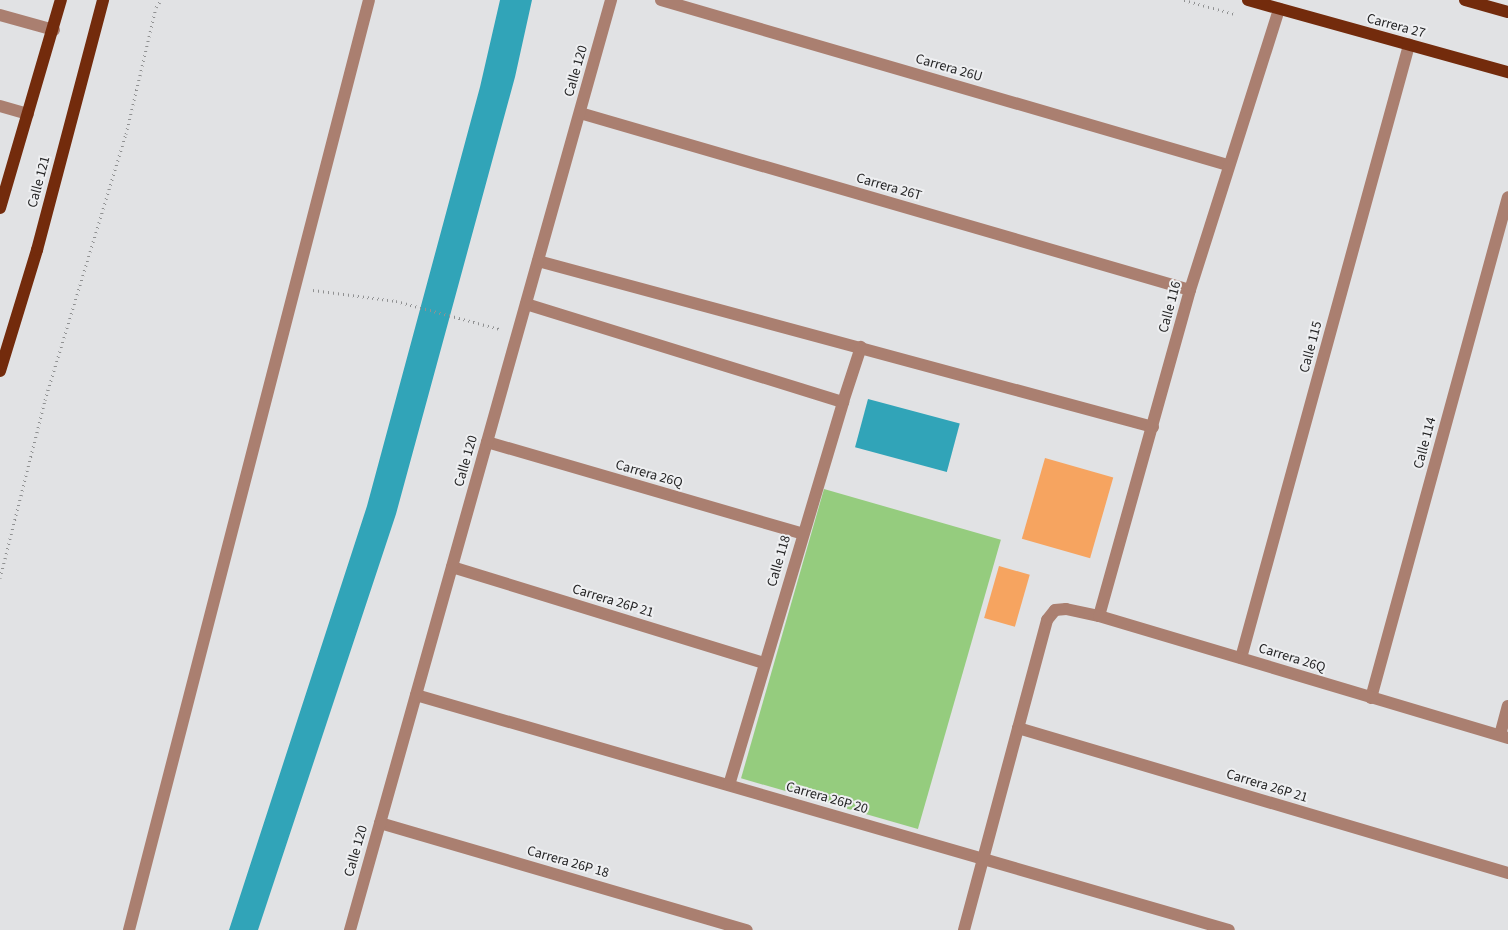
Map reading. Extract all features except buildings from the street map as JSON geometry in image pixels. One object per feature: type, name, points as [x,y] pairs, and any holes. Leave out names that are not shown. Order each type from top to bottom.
[{"type":"main road","name":"Calle 121","points":[[0,208],[3,185],[28,114],[54,30],[61,0]]},
{"type":"main road","name":"Calle 121","points":[[0,371],[37,250],[103,0]]},
{"type":"main road","name":"Carrera 27","points":[[1248,0],[1508,72]]},
{"type":"main road","points":[[1465,0],[1508,12]]},
{"type":"street","points":[[129,930],[369,0]]},
{"type":"street","name":"Calle 120","points":[[350,930],[612,0]]},
{"type":"street","name":"Carrera 26U","points":[[661,0],[1228,165]]},
{"type":"street","name":"Calle 116","points":[[1099,616],[1190,290],[1228,165],[1279,9]]},
{"type":"street","points":[[0,15],[54,30]]},
{"type":"street","name":"Calle 115","points":[[1241,658],[1409,45]]},
{"type":"street","points":[[0,106],[28,114]]},
{"type":"street","name":"Carrera 26T","points":[[580,113],[1190,290]]},
{"type":"street","name":"Calle 114","points":[[1371,698],[1508,197]]},
{"type":"street","points":[[538,261],[1153,427]]},
{"type":"street","points":[[526,304],[843,402]]},
{"type":"street","name":"Calle 118","points":[[729,785],[803,534],[861,347]]},
{"type":"street","name":"Carrera 26Q","points":[[487,442],[803,534]]},
{"type":"street","name":"Carrera 26P 21","points":[[452,568],[765,663]]},
{"type":"street","name":"Carrera 26Q","points":[[1018,728],[1047,620],[1055,610],[1066,609],[1099,616],[1504,737]]},
{"type":"street","name":"Carrera 26P 20","points":[[416,695],[1229,930]]},
{"type":"street","points":[[1504,737],[1508,706]]},
{"type":"street","points":[[964,930],[1018,728]]},
{"type":"street","name":"Carrera 26P 21","points":[[1018,728],[1508,874]]},
{"type":"street","name":"Carrera 26P 18","points":[[380,823],[747,930]]},
{"type":"path","points":[[0,578],[45,400],[126,134],[156,7],[161,0]]},
{"type":"path","points":[[295,288],[396,301],[518,334]]},
{"type":"green space","points":[[824,489],[1001,540],[918,829],[741,778]]},
{"type":"water","points":[[500,0],[532,0],[515,77],[396,514],[258,930],[229,930],[367,506],[480,87]]},
{"type":"water","points":[[868,399],[960,424],[947,472],[855,447]]}]
